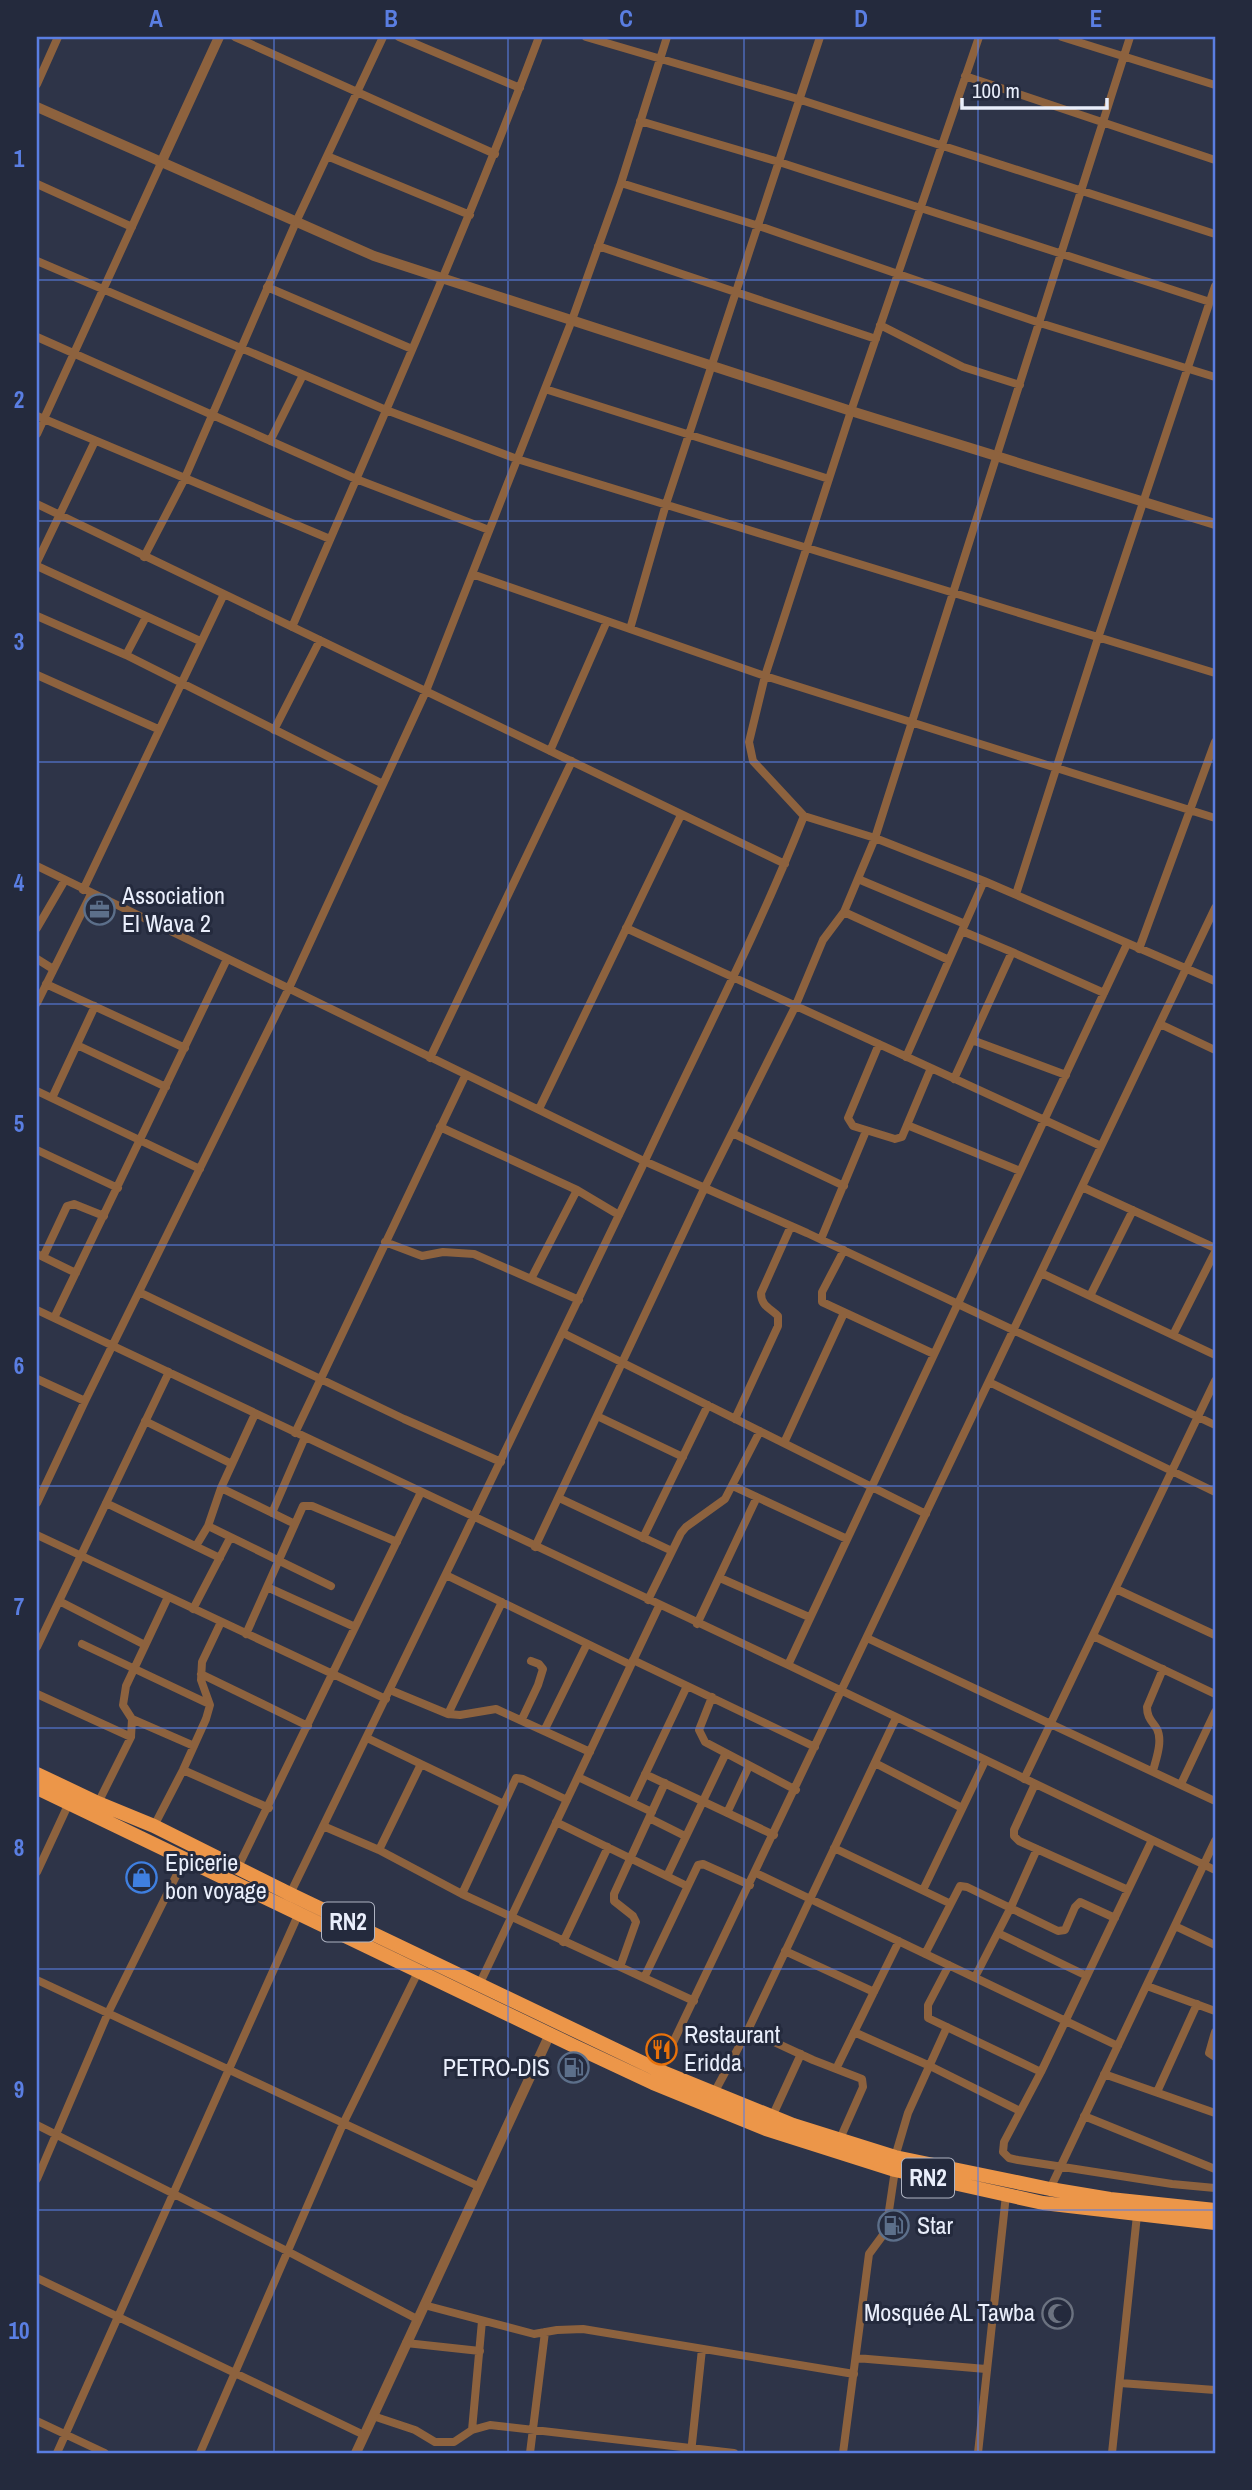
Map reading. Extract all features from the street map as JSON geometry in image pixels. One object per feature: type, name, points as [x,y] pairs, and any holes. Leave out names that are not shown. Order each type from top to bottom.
[{"type":"highway","name":"RN2","points":[[37,1774],[238,1867],[479,1985],[656,2077],[713,2094],[895,2164],[1050,2189],[1215,2210]]},
{"type":"highway","name":"RN2","points":[[37,1788],[550,2034],[656,2077],[792,2138],[1043,2203],[1215,2223]]},
{"type":"highway","points":[[161,1847],[170,1834]]},
{"type":"street","points":[[37,84],[58,37]]},
{"type":"street","points":[[37,434],[40,417],[73,355],[219,37]]},
{"type":"street","points":[[235,37],[495,153]]},
{"type":"street","points":[[144,557],[184,480],[296,222],[383,37]]},
{"type":"street","points":[[399,37],[520,88]]},
{"type":"street","points":[[292,626],[470,215],[539,37]]},
{"type":"street","points":[[586,37],[798,99],[1215,234]]},
{"type":"street","points":[[37,1503],[40,1488],[289,988],[426,691],[572,320],[621,183],[667,37]]},
{"type":"street","points":[[630,629],[666,504],[820,37]]},
{"type":"street","points":[[979,37],[851,411],[765,676],[749,738],[750,754],[753,761],[804,816],[875,838],[984,881],[1215,981]]},
{"type":"street","points":[[1062,37],[1215,85]]},
{"type":"street","points":[[535,1547],[794,1007],[823,940],[844,912],[875,838],[1130,37]]},
{"type":"street","points":[[965,76],[1215,160]]},
{"type":"street","points":[[37,107],[356,249],[851,411],[1215,524]]},
{"type":"street","points":[[640,121],[779,162],[1210,302]]},
{"type":"street","points":[[327,156],[470,215]]},
{"type":"street","points":[[621,183],[759,226],[1040,323],[1215,377]]},
{"type":"street","points":[[37,184],[132,227]]},
{"type":"street","points":[[598,246],[876,339]]},
{"type":"street","points":[[37,261],[386,410],[517,459],[1215,673]]},
{"type":"street","points":[[1016,894],[1215,286]]},
{"type":"street","points":[[267,287],[412,349]]},
{"type":"street","points":[[880,325],[963,367],[1020,384]]},
{"type":"street","points":[[37,337],[356,479],[489,530]]},
{"type":"street","points":[[270,442],[303,375]]},
{"type":"street","points":[[545,389],[829,480]]},
{"type":"street","points":[[40,417],[330,540]]},
{"type":"street","points":[[95,441],[37,564],[200,641]]},
{"type":"street","points":[[37,504],[785,864]]},
{"type":"street","points":[[472,574],[765,676],[1215,818]]},
{"type":"street","points":[[37,1003],[158,729],[224,594]]},
{"type":"street","points":[[37,616],[126,655],[383,784]]},
{"type":"street","points":[[126,655],[146,617]]},
{"type":"street","points":[[550,751],[607,621]]},
{"type":"street","points":[[274,730],[320,640]]},
{"type":"street","points":[[37,675],[158,729]]},
{"type":"street","points":[[1139,949],[1215,742]]},
{"type":"street","points":[[430,1058],[572,761]]},
{"type":"street","points":[[539,1109],[681,814]]},
{"type":"street","points":[[290,1894],[579,1300],[785,864],[804,816]]},
{"type":"street","points":[[37,866],[644,1161],[821,1239],[1215,1425]]},
{"type":"street","points":[[858,878],[1104,993]]},
{"type":"street","points":[[37,928],[65,880]]},
{"type":"street","points":[[906,1057],[984,881]]},
{"type":"street","points":[[844,912],[948,960]]},
{"type":"street","points":[[656,2077],[796,1790],[1214,912]]},
{"type":"street","points":[[626,928],[1101,1146]]},
{"type":"street","points":[[788,1665],[1127,944]]},
{"type":"street","points":[[954,1079],[1012,952]]},
{"type":"street","points":[[37,959],[53,969]]},
{"type":"street","points":[[54,1318],[228,959]]},
{"type":"street","points":[[46,984],[185,1048]]},
{"type":"street","points":[[52,1098],[95,1006]]},
{"type":"street","points":[[1160,1024],[1215,1050]]},
{"type":"street","points":[[972,1040],[1066,1074]]},
{"type":"street","points":[[879,1044],[848,1118],[853,1126],[899,1139],[931,1068]]},
{"type":"street","points":[[77,1045],[166,1087]]},
{"type":"street","points":[[295,1433],[465,1076]]},
{"type":"street","points":[[37,1091],[200,1169]]},
{"type":"street","points":[[907,1125],[1020,1171]]},
{"type":"street","points":[[440,1127],[577,1190],[619,1215]]},
{"type":"street","points":[[821,1239],[866,1131]]},
{"type":"street","points":[[732,1133],[844,1186]]},
{"type":"street","points":[[37,1150],[118,1188]]},
{"type":"street","points":[[1082,1187],[1215,1250],[1173,1335]]},
{"type":"street","points":[[531,1279],[577,1190]]},
{"type":"street","points":[[76,1273],[40,1256],[67,1206],[74,1204],[104,1216]]},
{"type":"street","points":[[1090,1296],[1133,1210]]},
{"type":"street","points":[[735,1419],[778,1326],[778,1316],[765,1306],[761,1293],[791,1226]]},
{"type":"street","points":[[385,1242],[422,1256],[443,1252],[474,1254],[579,1300]]},
{"type":"street","points":[[844,1250],[821,1298],[825,1305],[934,1354]]},
{"type":"street","points":[[1041,1273],[1215,1355]]},
{"type":"street","points":[[139,1292],[404,1419],[501,1462]]},
{"type":"street","points":[[37,1310],[1215,1870]]},
{"type":"street","points":[[784,1443],[844,1313]]},
{"type":"street","points":[[563,1333],[926,1514]]},
{"type":"street","points":[[37,1647],[169,1372]]},
{"type":"street","points":[[37,1379],[85,1401]]},
{"type":"street","points":[[1024,1779],[1215,1381]]},
{"type":"street","points":[[989,1382],[1215,1492]]},
{"type":"street","points":[[643,1538],[708,1405]]},
{"type":"street","points":[[195,1546],[208,1526],[221,1488],[256,1414]]},
{"type":"street","points":[[597,1416],[683,1457]]},
{"type":"street","points":[[145,1421],[232,1464]]},
{"type":"street","points":[[648,1600],[686,1527],[725,1499],[760,1431]]},
{"type":"street","points":[[272,1513],[305,1437]]},
{"type":"street","points":[[733,1486],[847,1539]]},
{"type":"street","points":[[221,1488],[296,1524]]},
{"type":"street","points":[[238,1867],[421,1492]]},
{"type":"street","points":[[697,1624],[757,1497]]},
{"type":"street","points":[[559,1498],[672,1551]]},
{"type":"street","points":[[106,1503],[219,1558]]},
{"type":"street","points":[[246,1634],[303,1506],[307,1504],[397,1542]]},
{"type":"street","points":[[208,1526],[331,1586]]},
{"type":"street","points":[[37,1535],[386,1699]]},
{"type":"street","points":[[193,1609],[230,1538]]},
{"type":"street","points":[[446,1575],[587,1644],[712,1697],[815,1747]]},
{"type":"street","points":[[720,1578],[809,1617]]},
{"type":"street","points":[[267,1587],[355,1627]]},
{"type":"street","points":[[1115,1589],[1215,1635]]},
{"type":"street","points":[[168,1597],[127,1686],[123,1705],[132,1719],[194,1746]]},
{"type":"street","points":[[59,1601],[145,1645]]},
{"type":"street","points":[[448,1714],[502,1602]]},
{"type":"street","points":[[479,1985],[659,1606]]},
{"type":"street","points":[[154,1826],[183,1770],[210,1704],[204,1690],[202,1662],[221,1622]]},
{"type":"street","points":[[1093,1636],[1215,1694]]},
{"type":"street","points":[[867,1638],[1215,1801]]},
{"type":"street","points":[[82,1644],[210,1704]]},
{"type":"street","points":[[544,1731],[587,1644]]},
{"type":"street","points":[[522,1719],[543,1669],[531,1661]]},
{"type":"street","points":[[1153,1772],[1159,1741],[1158,1731],[1147,1714],[1147,1707],[1163,1669]]},
{"type":"street","points":[[201,1674],[308,1726]]},
{"type":"street","points":[[632,1802],[687,1686]]},
{"type":"street","points":[[390,1690],[448,1714],[460,1715],[496,1709],[590,1752]]},
{"type":"street","points":[[37,1695],[131,1737]]},
{"type":"street","points":[[712,1697],[699,1730],[705,1742],[796,1790]]},
{"type":"street","points":[[1181,1784],[1215,1712]]},
{"type":"street","points":[[713,2094],[748,2030],[896,1718]]},
{"type":"street","points":[[98,1803],[131,1737],[132,1719]]},
{"type":"street","points":[[367,1738],[504,1804]]},
{"type":"street","points":[[667,1876],[726,1753]]},
{"type":"street","points":[[923,1890],[985,1761]]},
{"type":"street","points":[[875,1763],[962,1808]]},
{"type":"street","points":[[379,1850],[421,1764]]},
{"type":"street","points":[[727,1813],[749,1766]]},
{"type":"street","points":[[183,1770],[269,1808]]},
{"type":"street","points":[[645,1774],[774,1835]]},
{"type":"street","points":[[579,1777],[632,1802],[685,1836]]},
{"type":"street","points":[[462,1894],[514,1782],[519,1778],[567,1800]]},
{"type":"street","points":[[620,1967],[636,1922],[633,1916],[614,1901],[614,1894],[665,1783]]},
{"type":"street","points":[[1035,1784],[1014,1830],[1014,1836],[1019,1841],[1128,1890]]},
{"type":"street","points":[[37,1872],[69,1803]]},
{"type":"street","points":[[556,1822],[687,1886]]},
{"type":"street","points":[[323,1826],[379,1850],[462,1894],[563,1942],[694,2001]]},
{"type":"street","points":[[1152,1840],[1041,2072],[1004,2142],[1003,2151],[1018,2160],[1215,2188]]},
{"type":"street","points":[[1043,2203],[1215,1841]]},
{"type":"street","points":[[563,1942],[608,1847]]},
{"type":"street","points":[[834,1848],[949,1903]]},
{"type":"street","points":[[975,1977],[1037,1849]]},
{"type":"street","points":[[37,2179],[108,2013],[185,1857]]},
{"type":"street","points":[[644,1978],[694,1869],[702,1864],[750,1885]]},
{"type":"street","points":[[756,1872],[1118,2046]]},
{"type":"street","points":[[925,1954],[956,1890],[962,1886],[1058,1931],[1065,1930],[1080,1902],[1115,1918]]},
{"type":"street","points":[[57,2453],[299,1913]]},
{"type":"street","points":[[1175,1926],[1215,1945]]},
{"type":"street","points":[[998,1933],[1087,1976]]},
{"type":"street","points":[[836,2069],[899,1941]]},
{"type":"street","points":[[785,1951],[874,1992]]},
{"type":"street","points":[[949,1965],[927,2011],[928,2018],[1041,2072]]},
{"type":"street","points":[[200,2453],[343,2124],[419,1970]]},
{"type":"street","points":[[37,1980],[478,2186]]},
{"type":"street","points":[[1147,1986],[1215,2011]]},
{"type":"street","points":[[1157,2092],[1197,2004]]},
{"type":"street","points":[[843,2453],[869,2254],[886,2231],[895,2164],[908,2113],[947,2027]]},
{"type":"street","points":[[748,2030],[859,2077],[864,2082],[839,2141]]},
{"type":"street","points":[[854,2032],[930,2066],[1020,2112]]},
{"type":"street","points":[[1215,2032],[1208,2049],[1215,2057]]},
{"type":"street","points":[[356,2453],[550,2034]]},
{"type":"street","points":[[772,2118],[801,2054]]},
{"type":"street","points":[[1104,2074],[1215,2113]]},
{"type":"street","points":[[1084,2116],[1215,2169]]},
{"type":"street","points":[[37,2125],[417,2319]]},
{"type":"street","points":[[978,2453],[1006,2195]]},
{"type":"street","points":[[1112,2453],[1137,2215]]},
{"type":"street","points":[[37,2278],[364,2435]]},
{"type":"street","points":[[424,2305],[534,2334],[583,2329],[854,2374]]},
{"type":"street","points":[[472,2430],[482,2321]]},
{"type":"street","points":[[530,2453],[545,2332]]},
{"type":"street","points":[[406,2343],[480,2351]]},
{"type":"street","points":[[692,2451],[702,2349]]},
{"type":"street","points":[[856,2358],[986,2369]]},
{"type":"street","points":[[1120,2383],[1215,2390]]},
{"type":"street","points":[[373,2416],[415,2430],[435,2442],[454,2442],[472,2430],[489,2425],[692,2451],[734,2453]]},
{"type":"street","points":[[37,2421],[105,2453]]},
{"type":"place","name":"Association El Wava 2","points":[[99,910]]},
{"type":"place","name":"Epicerie bon voyage","points":[[142,1877]]},
{"type":"place","name":"Restaurant Eridda","points":[[661,2049]]},
{"type":"place","name":"PETRO-DIS","points":[[573,2068]]},
{"type":"place","name":"Star","points":[[894,2226]]},
{"type":"place","name":"Mosquée AL Tawba","points":[[1058,2313]]}]
